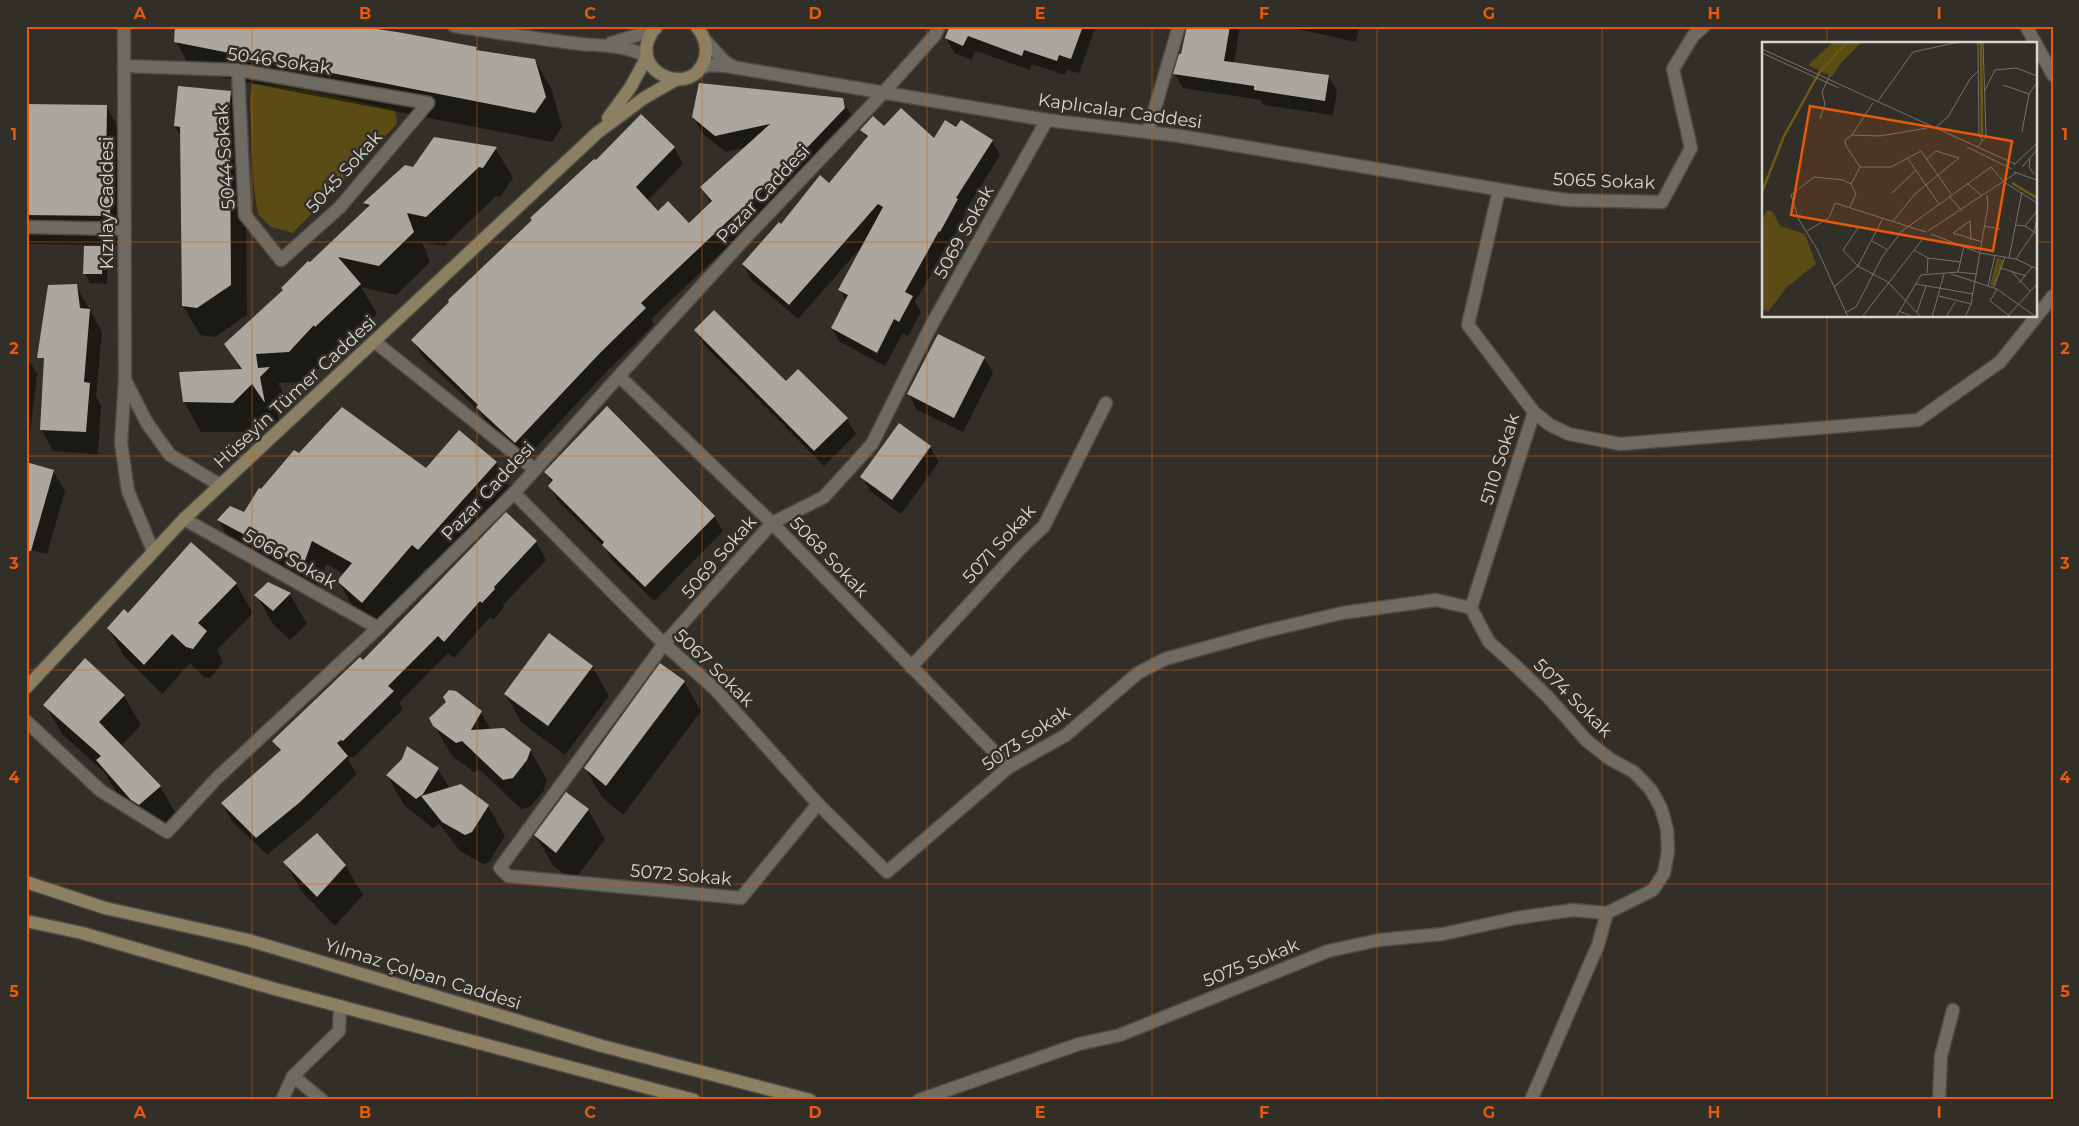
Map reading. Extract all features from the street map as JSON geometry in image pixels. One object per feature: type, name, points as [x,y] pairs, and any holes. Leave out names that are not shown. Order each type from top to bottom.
[{"type":"main road","name":"Hüseyin Tümer Caddesi","points":[[597,133],[630,88],[647,57],[647,42],[656,27]]},
{"type":"main road","points":[[699,69],[704,61],[703,33]]},
{"type":"main road","points":[[647,57],[651,66],[658,73],[667,78],[677,79]]},
{"type":"main road","name":"Hüseyin Tümer Caddesi","points":[[26,688],[153,551],[220,485],[597,133],[644,98],[677,79],[691,75],[699,69]]},
{"type":"main road","name":"Yılmaz Çolpan Caddesi","points":[[26,882],[105,908],[248,940],[602,1046],[810,1100]]},
{"type":"main road","points":[[26,921],[82,933],[340,1006],[694,1100]]},
{"type":"street","name":"Kızılay Caddesi","points":[[124,26],[125,380],[121,443],[128,491],[153,551]]},
{"type":"street","points":[[454,26],[623,47],[636,50],[647,57]]},
{"type":"street","name":"Pazar Caddesi","points":[[26,721],[101,791],[166,832],[217,778],[378,628],[514,493],[751,232],[883,93],[935,35],[940,26]]},
{"type":"street","points":[[1148,132],[1178,26]]},
{"type":"street","name":"5065 Sokak","points":[[1499,190],[1566,200],[1662,202],[1691,148],[1673,69],[1693,36],[1704,26]]},
{"type":"street","points":[[2026,26],[2035,42]]},
{"type":"street","points":[[604,46],[642,34],[656,27]]},
{"type":"street","points":[[703,33],[726,62],[737,68]]},
{"type":"street","points":[[2036,44],[2053,75]]},
{"type":"street","name":"Kaplıcalar Caddesi","points":[[699,69],[709,65],[737,68],[1047,120],[1148,132],[1499,190]]},
{"type":"street","name":"5046 Sokak","points":[[124,66],[238,70],[428,103]]},
{"type":"street","name":"5044 Sokak","points":[[238,70],[245,215],[281,260]]},
{"type":"street","name":"5045 Sokak","points":[[281,260],[340,207],[428,103]]},
{"type":"street","name":"5069 Sokak","points":[[500,868],[664,644],[772,522],[824,497],[872,444],[932,324],[1047,120]]},
{"type":"street","name":"5110 Sokak","points":[[1471,608],[1534,412],[1468,325],[1499,190]]},
{"type":"street","points":[[26,227],[124,229]]},
{"type":"street","points":[[2036,317],[2053,296]]},
{"type":"street","points":[[1534,412],[1550,425],[1569,434],[1620,444],[1918,420],[2000,362],[2035,318]]},
{"type":"street","points":[[375,342],[534,469]]},
{"type":"street","name":"5068 Sokak","points":[[619,376],[772,522],[911,668],[1009,767]]},
{"type":"street","name":"Kızılay Caddesi","points":[[125,380],[147,423],[170,455],[220,485]]},
{"type":"street","name":"5071 Sokak","points":[[911,668],[1021,548],[1044,526],[1106,403]]},
{"type":"street","name":"5067 Sokak","points":[[514,493],[664,644],[714,688],[818,804],[887,872]]},
{"type":"street","name":"5066 Sokak","points":[[184,520],[378,628]]},
{"type":"street","name":"5073 Sokak","points":[[887,872],[1009,767],[1066,735],[1138,673],[1165,659],[1262,632],[1342,613],[1436,600],[1471,608]]},
{"type":"street","name":"5074 Sokak","points":[[1471,608],[1489,642],[1516,666],[1587,741],[1610,759],[1634,772],[1651,790],[1661,808],[1667,829],[1668,851],[1664,873],[1653,890],[1607,913]]},
{"type":"street","name":"5072 Sokak","points":[[500,868],[508,876],[741,898],[818,804]]},
{"type":"street","name":"5075 Sokak","points":[[919,1100],[1079,1044],[1120,1035],[1328,951],[1379,940],[1443,934],[1516,918],[1573,910],[1607,913]]},
{"type":"street","points":[[1531,1100],[1598,945],[1607,913]]},
{"type":"street","points":[[282,1100],[293,1076],[339,1031],[340,1006]]},
{"type":"street","points":[[1939,1100],[1941,1056],[1953,1010]]},
{"type":"street","points":[[293,1076],[322,1100]]},
{"type":"shaded area","points":[[253,83],[306,90],[395,110],[397,124],[293,233],[271,227],[258,214],[254,188],[250,101]]},
{"type":"building","points":[[175,26],[358,26],[477,47],[476,50],[535,59],[546,97],[535,113],[174,42]]},
{"type":"building","points":[[947,26],[1083,26],[1071,59],[1059,55],[1057,61],[1024,50],[1022,56],[968,36],[963,46],[945,38],[949,28]]},
{"type":"building","points":[[1187,26],[1230,26],[1224,61],[1329,75],[1325,101],[1254,90],[1254,86],[1173,74],[1179,54],[1181,54]]},
{"type":"building","points":[[699,83],[843,98],[845,108],[783,173],[730,219],[641,303],[646,308],[600,353],[515,443],[476,407],[478,405],[411,340],[449,302],[448,300],[532,220],[530,218],[594,159],[596,160],[641,114],[675,147],[636,187],[658,211],[668,201],[689,223],[712,201],[700,187],[770,124],[715,136],[692,117]]},
{"type":"building","points":[[178,86],[231,91],[225,146],[230,146],[231,285],[197,308],[182,306],[180,127],[174,126]]},
{"type":"building","points":[[26,104],[107,105],[106,169],[111,169],[110,216],[26,215]]},
{"type":"building","points":[[901,108],[934,138],[945,120],[956,127],[961,120],[993,140],[956,198],[958,199],[905,292],[913,296],[899,322],[894,319],[877,353],[831,328],[848,295],[838,290],[883,207],[878,204],[789,305],[742,264],[779,222],[781,224],[820,175],[829,183],[868,136],[860,130],[873,116],[884,126]]},
{"type":"building","points":[[434,137],[497,147],[483,168],[479,167],[426,217],[407,213],[414,232],[379,266],[338,257],[361,284],[315,327],[314,325],[289,352],[256,354],[258,368],[270,367],[260,377],[265,403],[252,384],[233,403],[183,402],[179,372],[242,369],[224,344],[283,290],[281,288],[308,261],[310,262],[370,205],[363,203],[405,165],[413,167]]},
{"type":"building","points":[[84,246],[102,246],[102,274],[83,274]]},
{"type":"building","points":[[77,284],[80,308],[90,309],[84,382],[90,383],[86,432],[40,430],[44,358],[37,358],[48,285]]},
{"type":"building","points":[[714,310],[786,381],[798,369],[848,418],[814,451],[694,330]]},
{"type":"building","points":[[938,334],[985,357],[954,418],[907,394]]},
{"type":"building","points":[[607,406],[715,516],[645,587],[602,545],[604,542],[548,486],[553,480],[544,472]]},
{"type":"building","points":[[342,407],[426,468],[459,430],[497,462],[418,550],[412,545],[362,603],[337,581],[352,563],[312,541],[303,566],[217,520],[230,506],[244,512],[259,488],[261,489],[294,450],[299,453]]},
{"type":"building","points":[[899,423],[931,446],[892,500],[860,477]]},
{"type":"building","points":[[26,462],[54,470],[31,551],[26,551]]},
{"type":"building","points":[[506,512],[537,541],[494,587],[495,589],[482,603],[480,601],[444,642],[438,636],[388,686],[394,691],[343,741],[341,740],[337,743],[348,756],[299,803],[256,838],[221,803],[281,750],[272,741],[360,657],[363,660]]},
{"type":"building","points":[[191,542],[237,583],[198,623],[207,631],[193,649],[186,647],[172,634],[144,665],[107,628],[124,609],[128,613]]},
{"type":"building","points":[[268,582],[291,593],[273,611],[254,595]]},
{"type":"building","points":[[549,633],[593,666],[548,726],[504,694]]},
{"type":"building","points":[[85,658],[125,695],[99,722],[161,786],[139,805],[131,800],[96,760],[101,756],[43,705]]},
{"type":"building","points":[[660,663],[685,681],[606,786],[584,768]]},
{"type":"building","points":[[449,690],[456,691],[482,711],[471,730],[504,728],[531,749],[527,760],[513,778],[503,780],[462,741],[456,743],[433,726],[429,718],[446,702],[443,697]]},
{"type":"building","points":[[407,746],[439,768],[423,794],[416,799],[386,775],[402,759]]},
{"type":"building","points":[[461,784],[489,805],[472,832],[465,835],[442,822],[421,796]]},
{"type":"building","points":[[566,792],[589,809],[556,853],[534,835]]},
{"type":"building","points":[[317,833],[346,865],[317,897],[283,862]]}]
